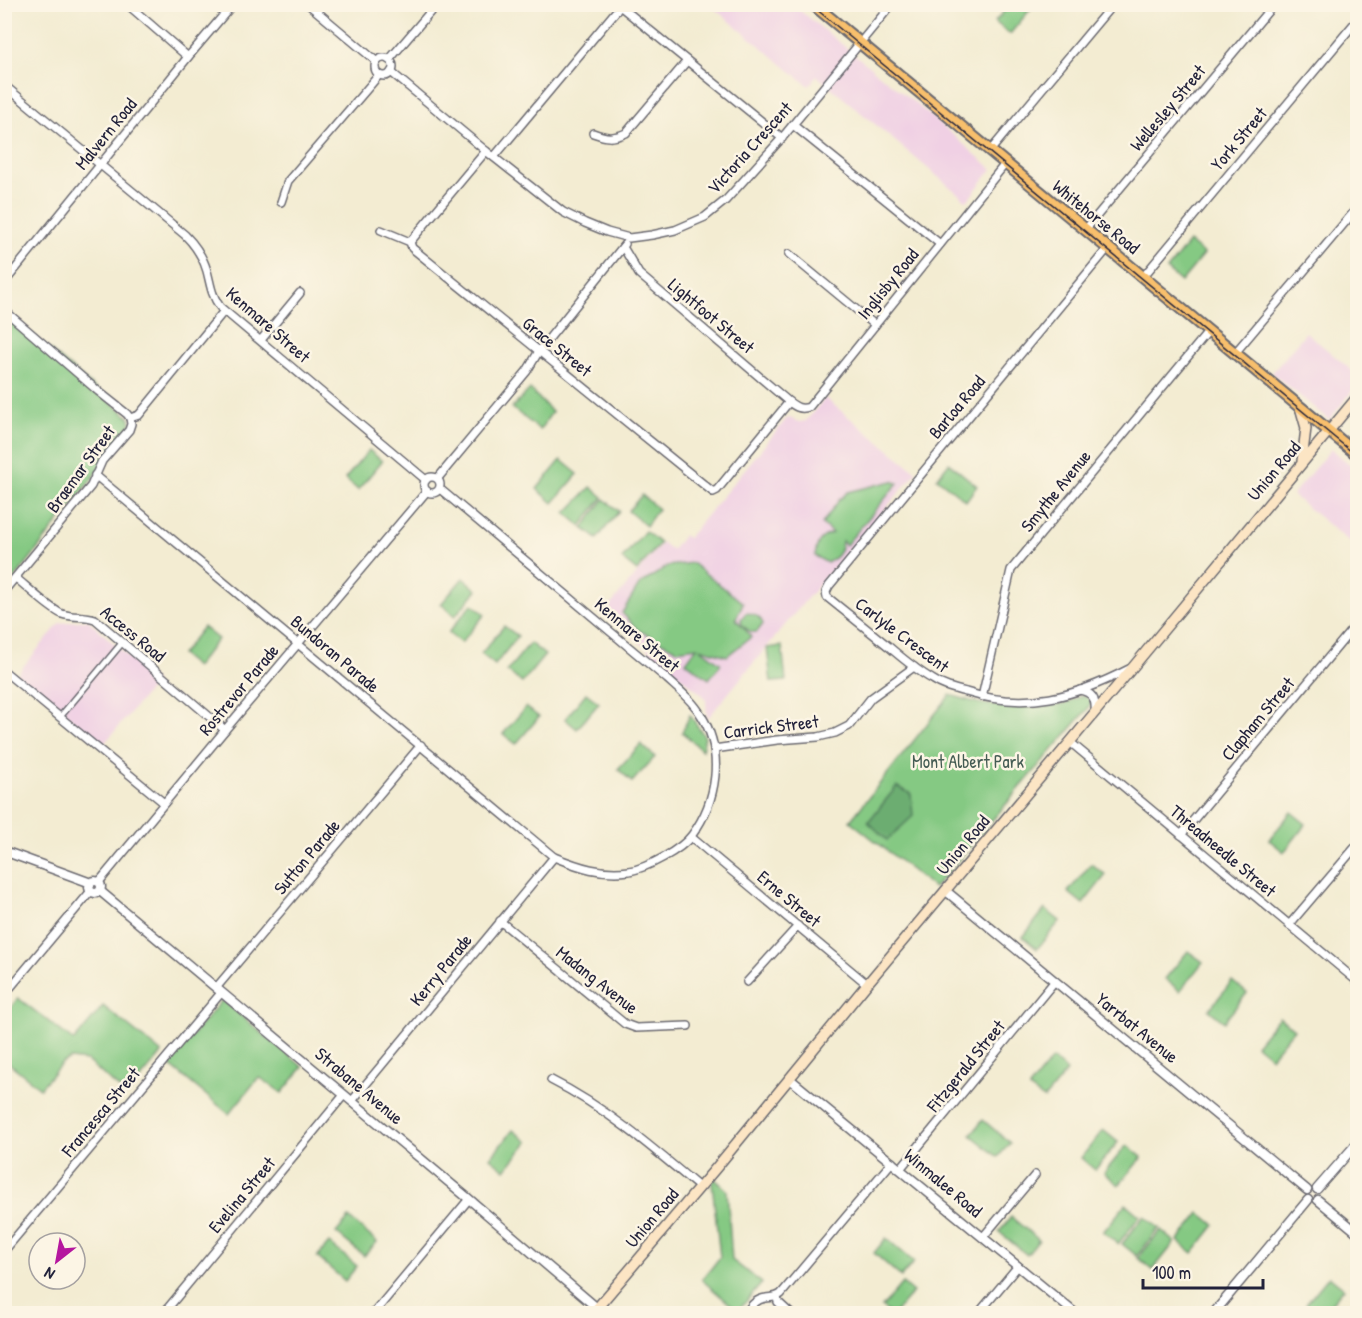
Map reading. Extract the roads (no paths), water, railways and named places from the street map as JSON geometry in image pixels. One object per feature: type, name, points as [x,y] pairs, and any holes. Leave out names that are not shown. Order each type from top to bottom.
[{"type":"main road","name":"Whitehorse Road","points":[[813,4],[1358,455]]},
{"type":"main road","name":"Union Road","points":[[594,1311],[1358,396]]},
{"type":"main road","points":[[1300,407],[1306,428],[1301,464]]},
{"type":"street","points":[[127,4],[188,57]]},
{"type":"street","name":"Malvern Road","points":[[4,284],[232,4]]},
{"type":"street","points":[[308,4],[377,62]]},
{"type":"street","points":[[389,60],[437,4]]},
{"type":"street","name":"Victoria Crescent","points":[[391,72],[563,212],[585,224],[629,238],[652,235],[675,230],[705,217],[733,193],[793,125],[892,4]]},
{"type":"street","points":[[990,151],[1113,4]]},
{"type":"street","name":"Wellesley Street","points":[[1086,230],[1274,4]]},
{"type":"street","points":[[494,157],[621,5],[782,138]]},
{"type":"street","name":"York Street","points":[[1143,277],[1358,19]]},
{"type":"street","points":[[377,62],[383,59],[389,60],[393,66],[391,72],[386,76],[379,75]]},
{"type":"street","points":[[593,133],[617,137],[626,133],[687,61]]},
{"type":"street","points":[[377,62],[376,69],[379,75]]},
{"type":"street","points":[[281,202],[288,181],[379,75]]},
{"type":"street","name":"Kenmare Street","points":[[4,85],[185,234],[194,244],[207,271],[213,298],[224,311],[426,480]]},
{"type":"street","points":[[793,125],[940,244]]},
{"type":"street","points":[[410,242],[486,151]]},
{"type":"street","name":"Inglisby Road","points":[[789,402],[803,409],[809,406],[1005,164]]},
{"type":"street","points":[[1235,354],[1358,207]]},
{"type":"street","name":"Grace Street","points":[[381,230],[410,242],[412,248],[713,492],[789,402]]},
{"type":"street","points":[[438,478],[527,371],[539,351],[629,238]]},
{"type":"street","name":"Lightfoot Street","points":[[622,247],[639,274],[789,402]]},
{"type":"street","name":"Barloa Road","points":[[829,585],[1108,248]]},
{"type":"street","points":[[789,254],[875,325]]},
{"type":"street","points":[[261,340],[300,293]]},
{"type":"street","points":[[4,310],[130,418]]},
{"type":"street","name":"Braemar Street","points":[[4,591],[91,486],[102,461],[129,430],[132,424],[130,418],[139,416],[224,311]]},
{"type":"street","name":"Smythe Avenue","points":[[981,697],[1011,570],[1209,331]]},
{"type":"street","name":"Bundoran Parade","points":[[95,475],[554,858]]},
{"type":"street","points":[[432,476],[438,478],[441,483],[440,489],[435,493],[427,491],[424,486],[426,480],[432,476]]},
{"type":"street","name":"Kenmare Street","points":[[440,489],[667,679],[702,716],[713,741],[716,767],[715,785],[706,810],[691,837]]},
{"type":"street","name":"Rostrevor Parade","points":[[4,995],[427,491]]},
{"type":"street","name":"Access Road","points":[[16,578],[58,612],[95,619],[225,730]]},
{"type":"street","name":"Carlyle Crescent","points":[[829,585],[826,592],[827,597],[914,667],[933,680],[981,697],[1013,702],[1043,700],[1107,681],[1133,667]]},
{"type":"street","name":"Clapham Street","points":[[1181,835],[1358,622]]},
{"type":"street","points":[[60,717],[122,643]]},
{"type":"street","name":"Carrick Street","points":[[714,749],[835,733],[849,726],[872,698],[914,667]]},
{"type":"street","points":[[4,671],[164,803]]},
{"type":"street","points":[[1080,690],[1088,692],[1093,697],[1095,712]]},
{"type":"street","name":"Threadneedle Street","points":[[1070,742],[1358,982]]},
{"type":"street","name":"Sutton Parade","points":[[219,990],[421,745]]},
{"type":"street","points":[[554,858],[600,872],[628,871],[659,860],[691,837]]},
{"type":"street","name":"Erne Street","points":[[691,837],[867,984]]},
{"type":"street","points":[[1289,925],[1358,844]]},
{"type":"street","name":"Strabane Avenue","points":[[4,851],[95,887],[469,1199],[594,1311]]},
{"type":"street","name":"Kerry Parade","points":[[352,1101],[554,858]]},
{"type":"street","name":"Yarrbat Avenue","points":[[946,891],[1307,1190]]},
{"type":"street","name":"Madang Avenue","points":[[500,921],[625,1024],[636,1028],[688,1026]]},
{"type":"street","points":[[747,982],[798,926]]},
{"type":"street","name":"Fitzgerald Street","points":[[900,1169],[1054,982]]},
{"type":"street","name":"Francesca Street","points":[[4,1251],[219,990]]},
{"type":"street","name":"Winmalee Road","points":[[790,1079],[1076,1314]]},
{"type":"street","points":[[550,1080],[571,1090],[645,1142],[699,1187]]},
{"type":"street","name":"Evelina Street","points":[[163,1314],[344,1095]]},
{"type":"street","points":[[1317,1189],[1358,1142]]},
{"type":"street","points":[[745,1314],[756,1301],[762,1298],[777,1297],[781,1294],[892,1162]]},
{"type":"street","points":[[983,1238],[1035,1175]]},
{"type":"street","points":[[1308,1200],[1307,1190],[1317,1189]]},
{"type":"street","points":[[1317,1189],[1320,1196],[1318,1200]]},
{"type":"street","points":[[373,1314],[469,1199]]},
{"type":"street","points":[[1308,1200],[1314,1202],[1318,1200]]},
{"type":"street","points":[[1213,1314],[1308,1200]]},
{"type":"street","points":[[1318,1200],[1358,1233]]},
{"type":"street","points":[[978,1314],[1018,1266]]},
{"type":"street","points":[[777,1297],[778,1302],[791,1314]]},
{"type":"tram line","points":[[810,4],[1358,457]]},
{"type":"park label","name":"Mont Albert Park","points":[[968,762]]}]
